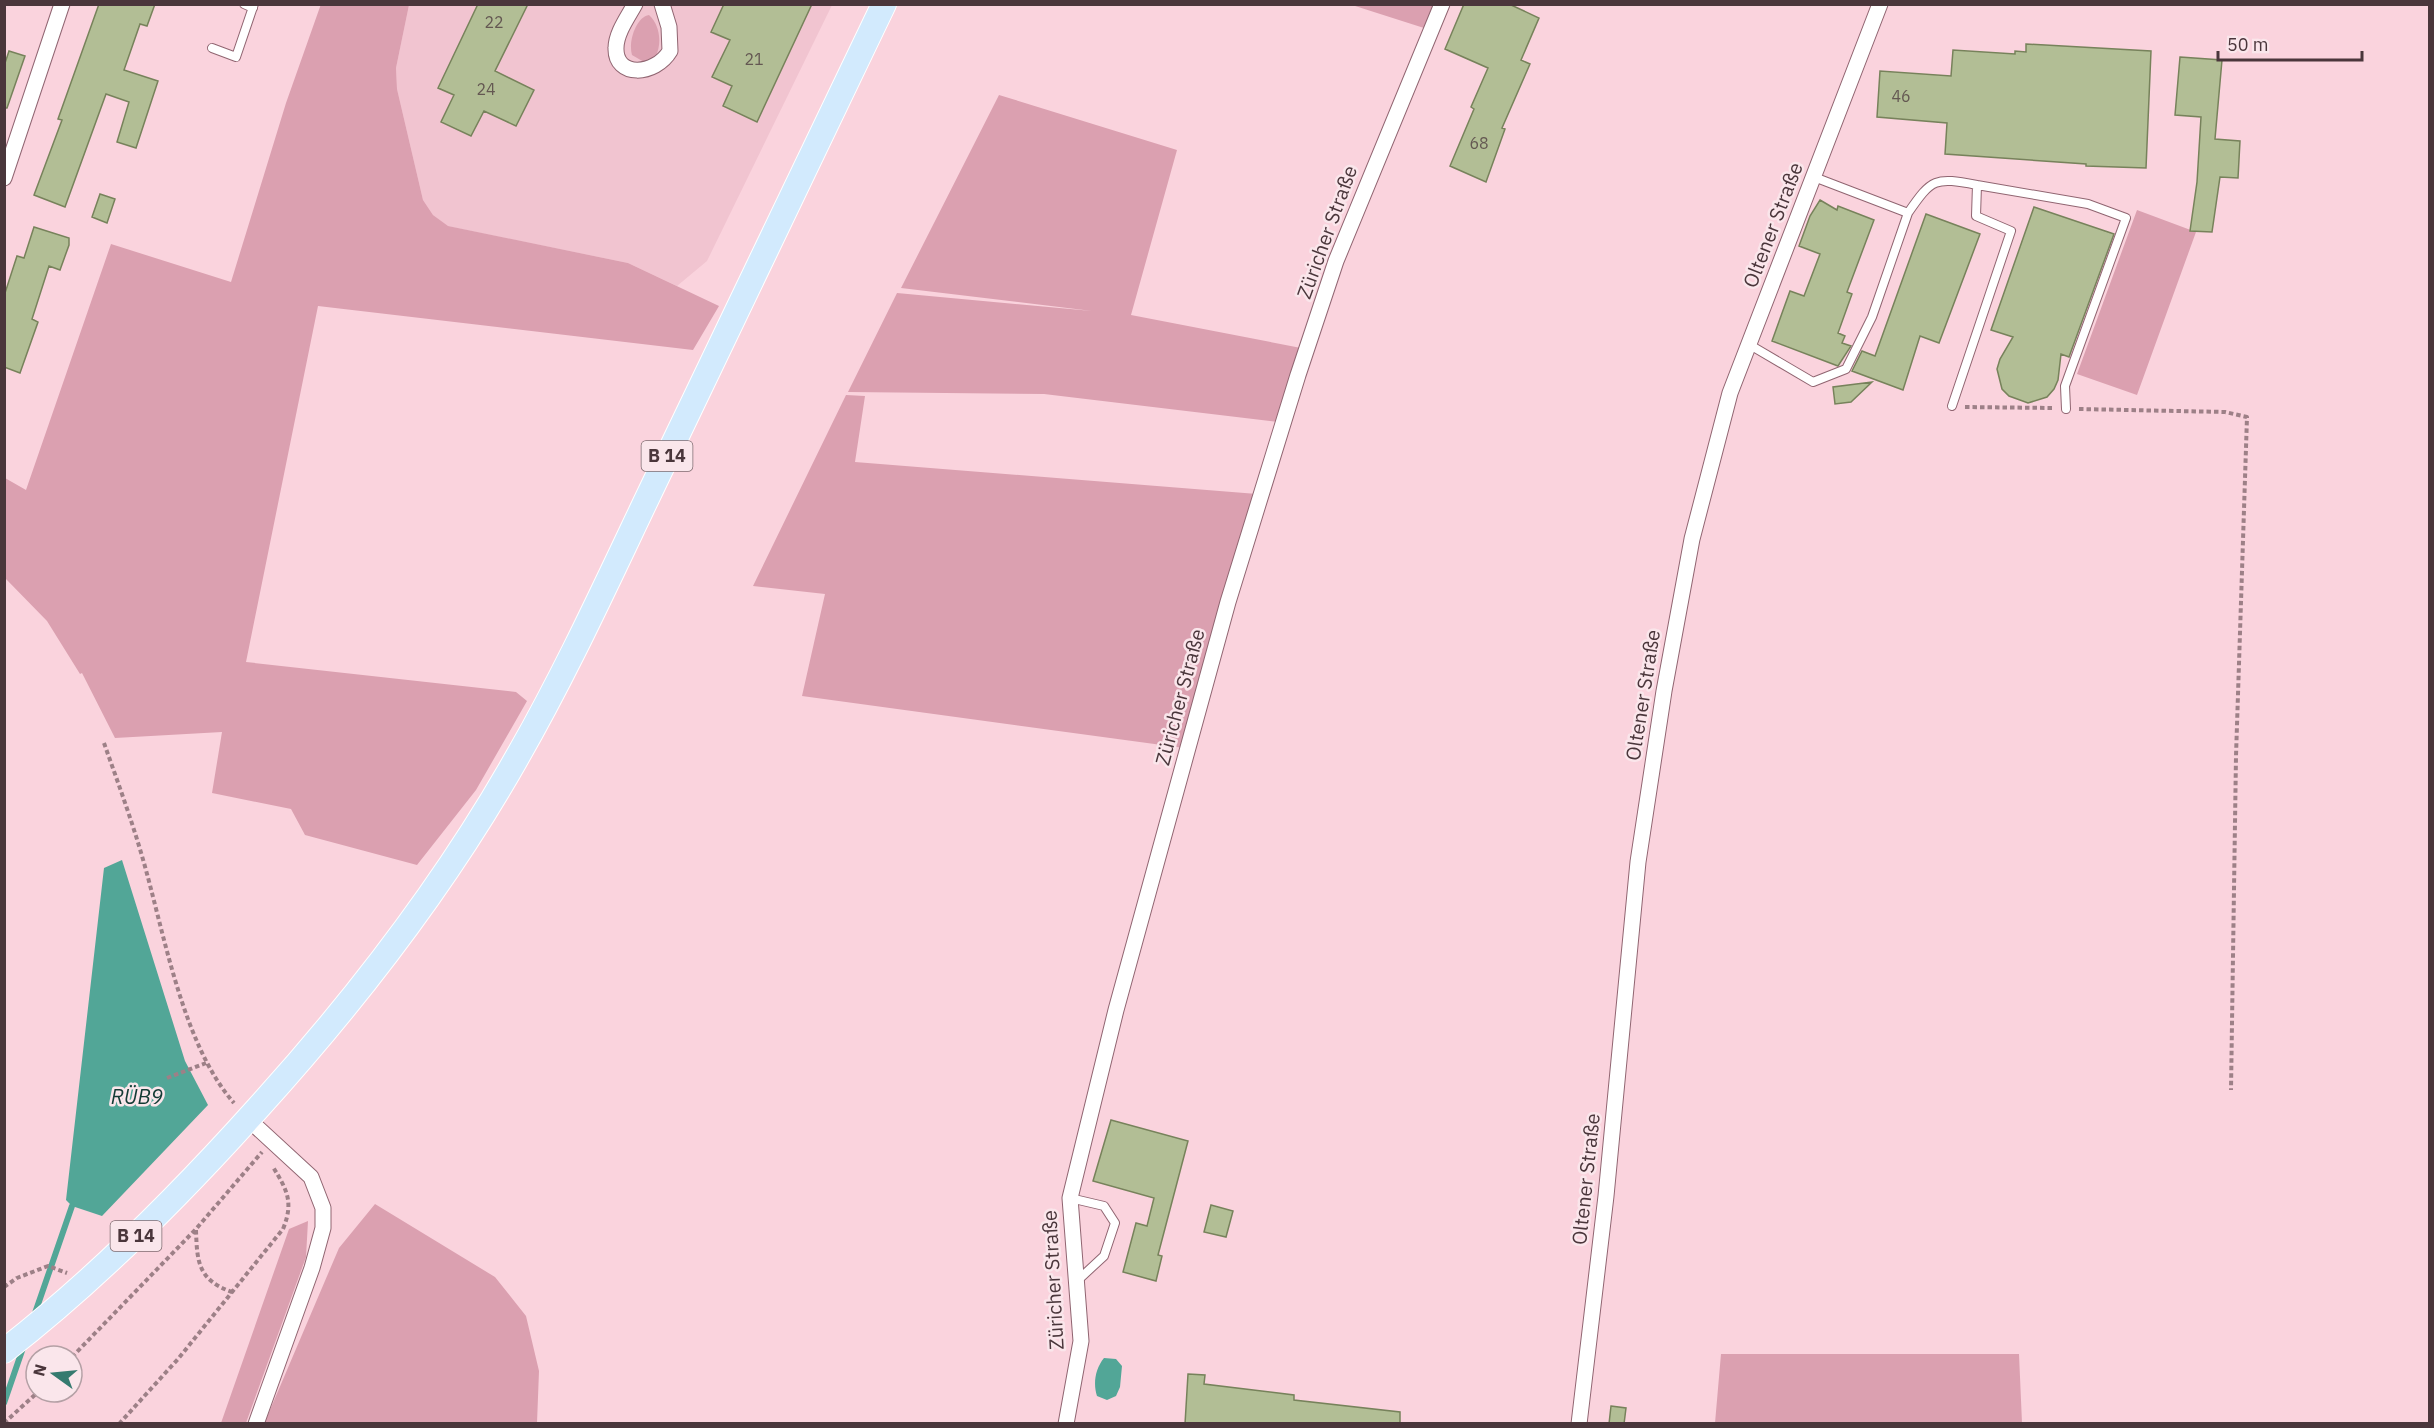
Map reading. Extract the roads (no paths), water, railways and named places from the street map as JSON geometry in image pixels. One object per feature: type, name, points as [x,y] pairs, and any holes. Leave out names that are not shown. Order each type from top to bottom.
[{"type":"main road","name":"B 14","points":[[4,1351],[147,1227],[249,1119],[316,1044],[385,956],[453,861],[515,761],[587,625],[884,4]]},
{"type":"street","points":[[4,178],[62,4]]},
{"type":"street","points":[[634,4],[616,48],[619,61],[627,67],[648,70],[657,67],[670,51],[670,38],[662,4]]},
{"type":"street","name":"Züricher Straße","points":[[1066,1424],[1081,1341],[1070,1198],[1116,1010],[1216,647],[1298,375],[1336,261],[1442,4]]},
{"type":"street","name":"Oltener Straße","points":[[1579,1424],[1606,1196],[1638,862],[1664,691],[1692,539],[1730,393],[1880,4]]},
{"type":"street","points":[[249,1119],[311,1177],[323,1208],[323,1228],[294,1323],[256,1424]]},
{"type":"lane","points":[[212,48],[237,57],[254,6],[244,4]]},
{"type":"lane","points":[[1814,177],[1908,213]]},
{"type":"lane","points":[[1750,345],[1813,382],[1846,369],[1872,317],[1908,213],[1926,186],[1946,179],[2088,204],[2126,219],[2065,386],[2066,409]]},
{"type":"lane","points":[[1952,406],[2011,231],[1976,216],[1977,185]]},
{"type":"lane","points":[[1070,1198],[1104,1206],[1115,1223],[1104,1256],[1076,1281]]},
{"type":"water","name":"RÜB9","points":[[122,860],[185,1061],[208,1105],[102,1216],[72,1206],[66,1200],[104,868]]},
{"type":"water","points":[[1104,1358],[1116,1359],[1122,1366],[1120,1387],[1116,1396],[1107,1400],[1097,1396],[1095,1387],[1097,1372]]},
{"type":"waterway","points":[[34,1316],[72,1206]]},
{"type":"waterway","points":[[4,1403],[24,1345]]}]
